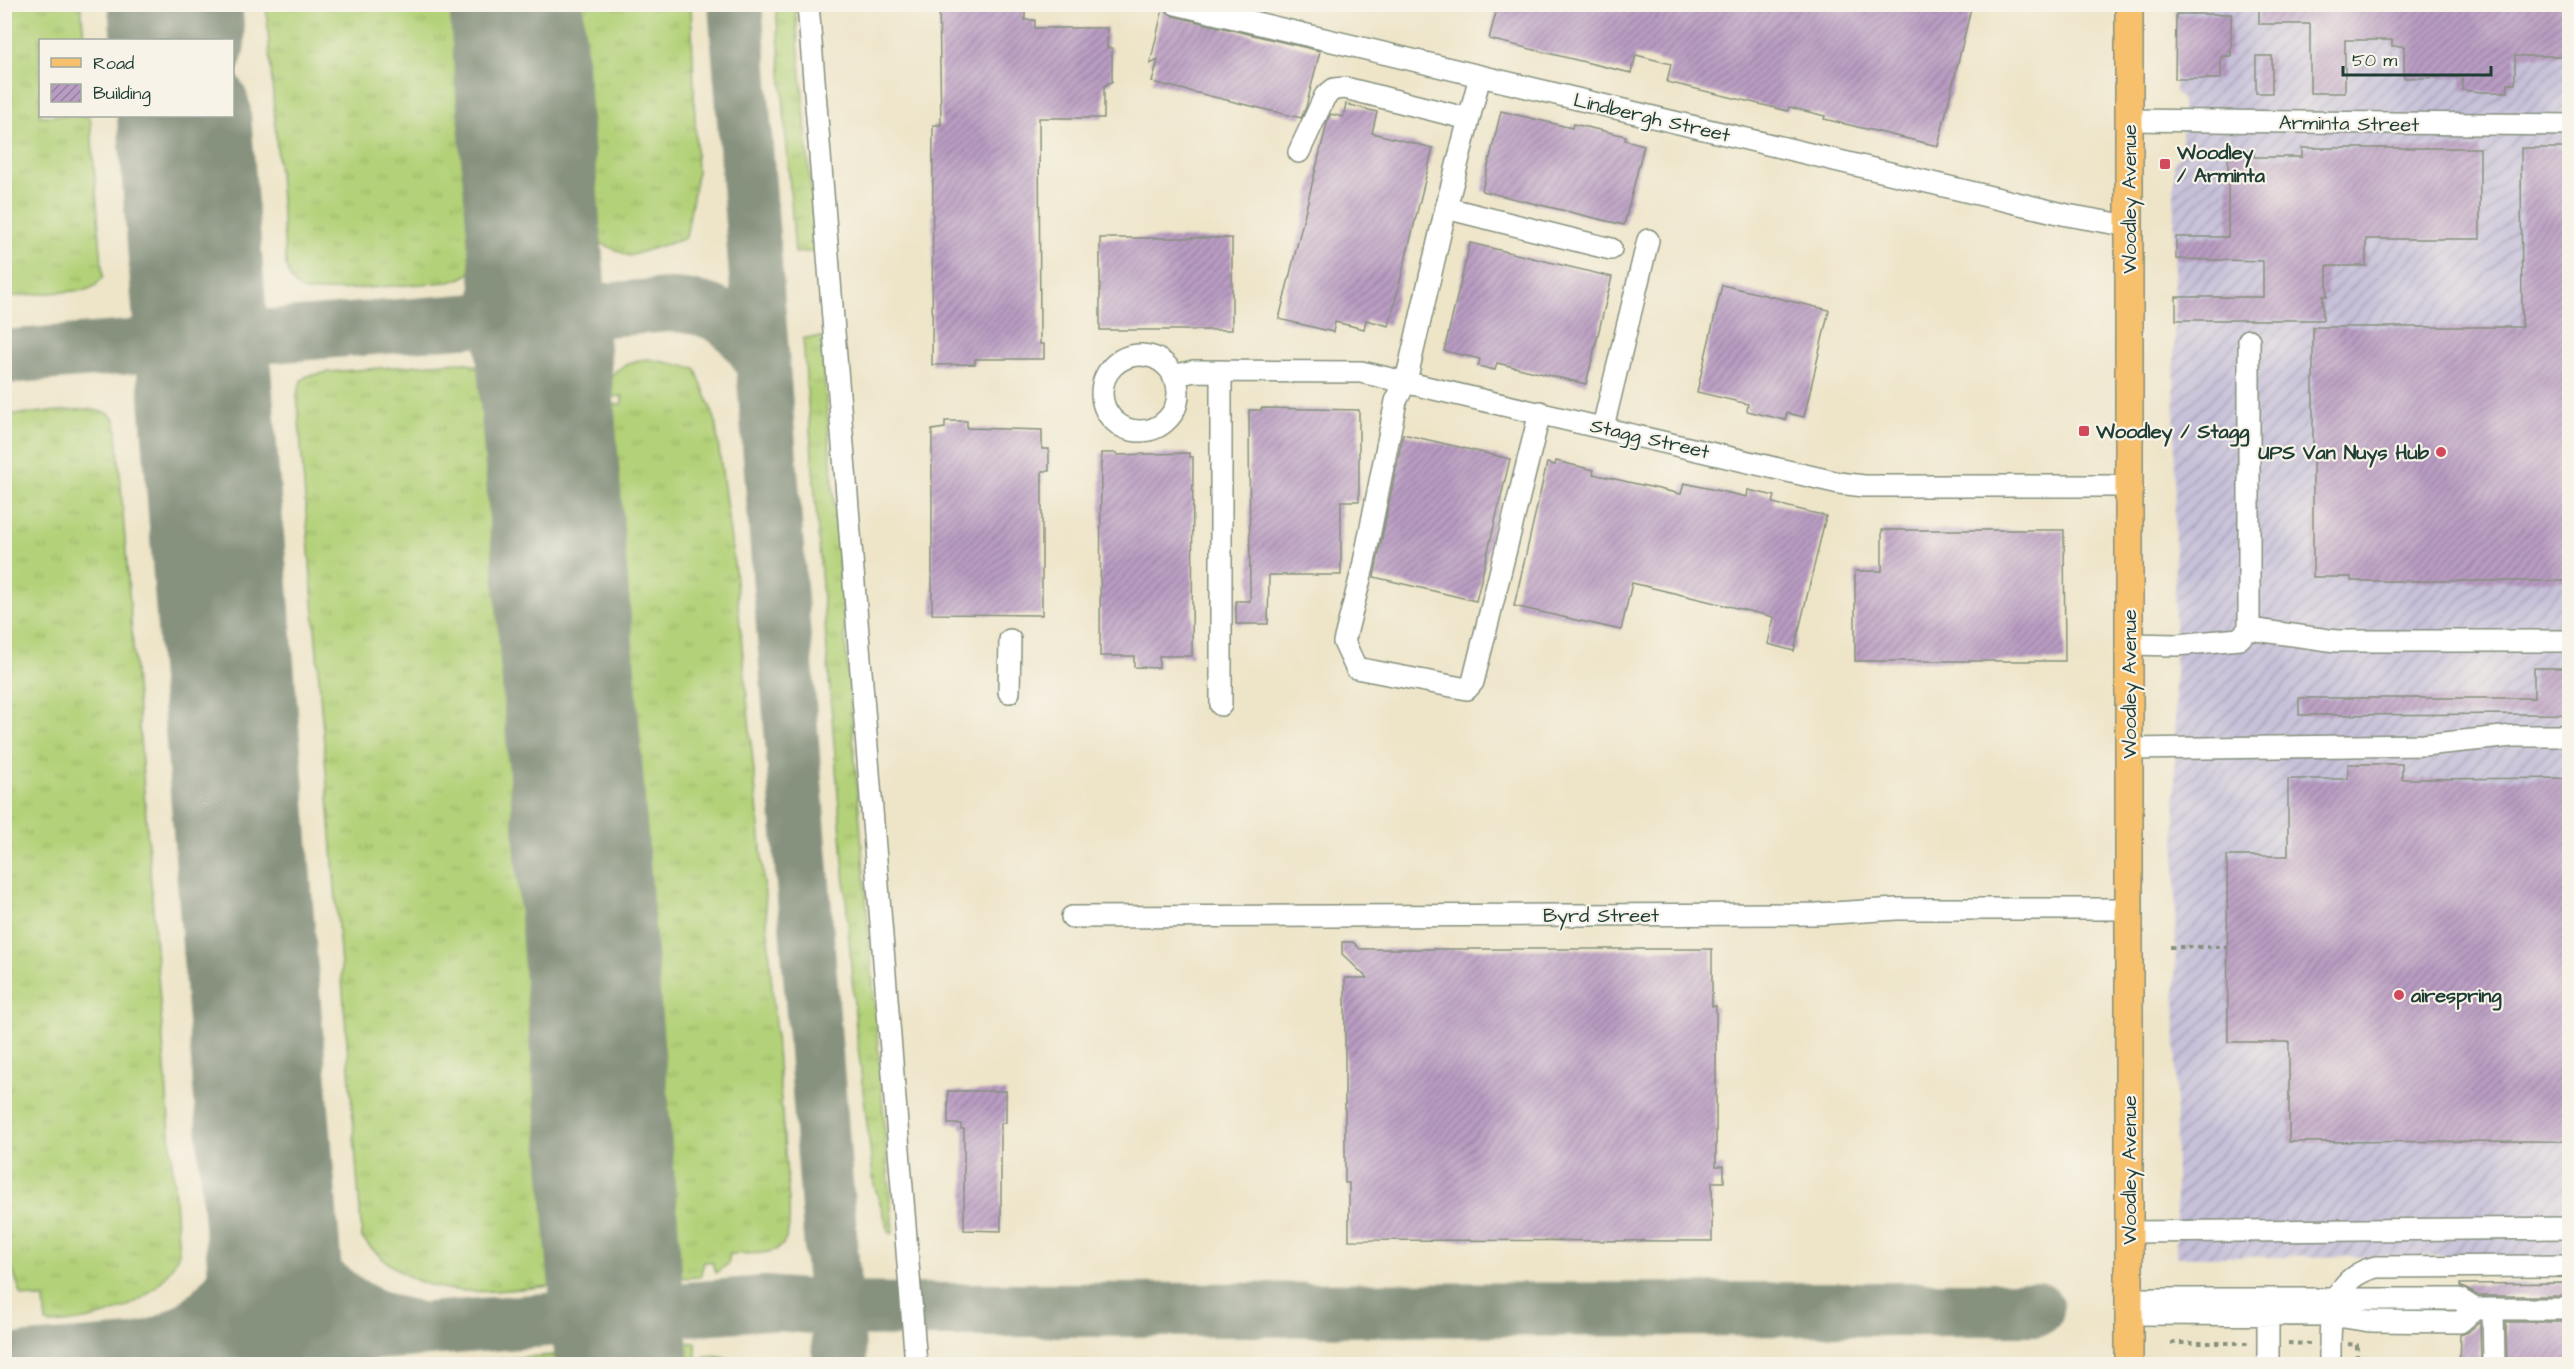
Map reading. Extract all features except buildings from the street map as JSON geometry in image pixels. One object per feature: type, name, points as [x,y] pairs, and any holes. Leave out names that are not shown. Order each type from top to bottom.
[{"type":"main road","name":"Woodley Avenue","points":[[2129,4],[2129,1365]]},
{"type":"street","points":[[808,4],[916,1365]]},
{"type":"street","name":"Lindbergh Street","points":[[1176,4],[2067,215],[2129,226]]},
{"type":"street","points":[[1480,76],[1446,208],[1406,381],[1396,401],[1363,567],[1344,642],[1356,668],[1467,689],[1473,682],[1540,412]]},
{"type":"street","points":[[1299,152],[1325,96],[1334,89],[1345,88],[1469,119]]},
{"type":"street","name":"Arminta Street","points":[[2129,120],[2570,125]]},
{"type":"street","points":[[1446,208],[1611,249]]},
{"type":"street","points":[[1603,427],[1648,240]]},
{"type":"street","points":[[2129,644],[2177,645],[2240,639],[2249,629],[2249,340]]},
{"type":"street","name":"Stagg Street","points":[[1173,376],[1194,371],[1337,370],[1361,372],[1839,483],[1864,486],[2129,486]]},
{"type":"street","points":[[1221,371],[1221,705]]},
{"type":"street","points":[[2249,629],[2336,641],[2570,641]]},
{"type":"street","points":[[1009,692],[1010,640]]},
{"type":"street","points":[[2129,749],[2424,745],[2513,736],[2570,736]]},
{"type":"street","name":"Byrd Street","points":[[1072,916],[1817,914],[1897,909],[2129,909]]},
{"type":"street","points":[[2129,1232],[2570,1228]]},
{"type":"street","points":[[2330,1365],[2334,1306],[2350,1279],[2361,1271],[2376,1267],[2570,1266]]},
{"type":"street","points":[[2268,1306],[2268,1365]]},
{"type":"street","points":[[2129,1307],[2334,1306],[2369,1321],[2472,1310],[2570,1309]]},
{"type":"street","points":[[2472,1310],[2494,1365]]},
{"type":"path","points":[[2170,947],[2228,947]]},
{"type":"path","points":[[2357,1344],[2357,1365]]},
{"type":"shaded area","points":[[2175,5],[2569,5],[2569,1256],[2176,1257],[2174,163],[2182,151],[2182,99],[2175,92]]},
{"type":"green space","points":[[5,4],[81,5],[84,39],[39,39],[39,117],[90,117],[103,277],[95,286],[86,290],[5,297]]},
{"type":"green space","points":[[266,5],[469,5],[488,235],[487,246],[484,247],[480,261],[468,275],[448,282],[311,292],[297,287],[294,283],[286,265]]},
{"type":"green space","points":[[560,5],[691,5],[697,174],[686,237],[683,239],[629,256],[596,241],[587,230],[584,218],[577,218]]},
{"type":"green space","points":[[776,5],[795,5],[816,251],[795,253]]},
{"type":"green space","points":[[821,337],[893,1233],[890,1234],[874,1184],[856,1029],[803,338]]},
{"type":"green space","points":[[647,359],[695,368],[715,419],[735,571],[761,847],[789,1202],[788,1233],[778,1248],[770,1252],[730,1254],[728,1264],[715,1273],[712,1262],[704,1262],[700,1277],[682,1278],[671,1255],[661,1253],[592,406],[622,404],[622,396],[599,398],[606,382],[623,366]]},
{"type":"green space","points":[[468,363],[481,370],[491,381],[501,403],[570,1279],[561,1285],[478,1291],[453,1290],[430,1285],[407,1275],[384,1260],[362,1238],[297,394],[301,381],[307,376],[329,372]]},
{"type":"green space","points":[[88,409],[108,413],[116,421],[179,1253],[157,1286],[143,1298],[109,1314],[51,1324],[46,1323],[44,1299],[22,1296],[5,1250],[4,415]]},
{"type":"green space","points":[[696,1342],[696,1361],[712,1356],[757,1364],[682,1364],[681,1344]]},
{"type":"green space","points":[[578,1353],[578,1364],[459,1364],[467,1362]]},
{"type":"taxiway","points":[[735,4],[840,1364]]},
{"type":"taxiway","points":[[536,257],[545,287],[555,300],[562,305],[584,311]]},
{"type":"taxiway","points":[[133,347],[163,335],[181,317],[191,293],[196,262]]},
{"type":"taxiway","points":[[4,357],[668,305],[700,309],[723,318],[752,346],[761,360]]},
{"type":"taxiway","points":[[491,318],[514,322],[529,331],[538,347],[545,369]]},
{"type":"taxiway","points":[[207,410],[213,382],[224,361],[242,346],[270,336]]},
{"type":"taxiway","points":[[264,1135],[275,1207],[287,1237],[300,1256],[314,1274],[349,1303],[390,1322],[412,1327]]},
{"type":"taxiway","points":[[150,1347],[187,1330],[204,1317],[231,1287],[251,1251],[258,1232],[262,1211],[263,1176]]},
{"type":"taxiway","points":[[561,1318],[579,1311],[601,1294],[608,1271],[610,1224]]},
{"type":"taxiway","points":[[4,1362],[765,1303],[836,1309],[911,1310],[2037,1309]]},
{"type":"taxiway","points":[[628,1364],[630,1354],[643,1330],[649,1324],[675,1310]]},
{"type":"runway","points":[[175,4],[178,39]]},
{"type":"runway","points":[[516,4],[622,1364]]},
{"type":"runway","points":[[184,117],[282,1364]]},
{"type":"place","name":"Woodley / Arminta","points":[[2165,164]]},
{"type":"place","name":"Woodley / Stagg","points":[[2084,431]]},
{"type":"place","name":"UPS Van Nuys Hub","points":[[2441,452]]},
{"type":"place","name":"airespring","points":[[2399,995]]}]
